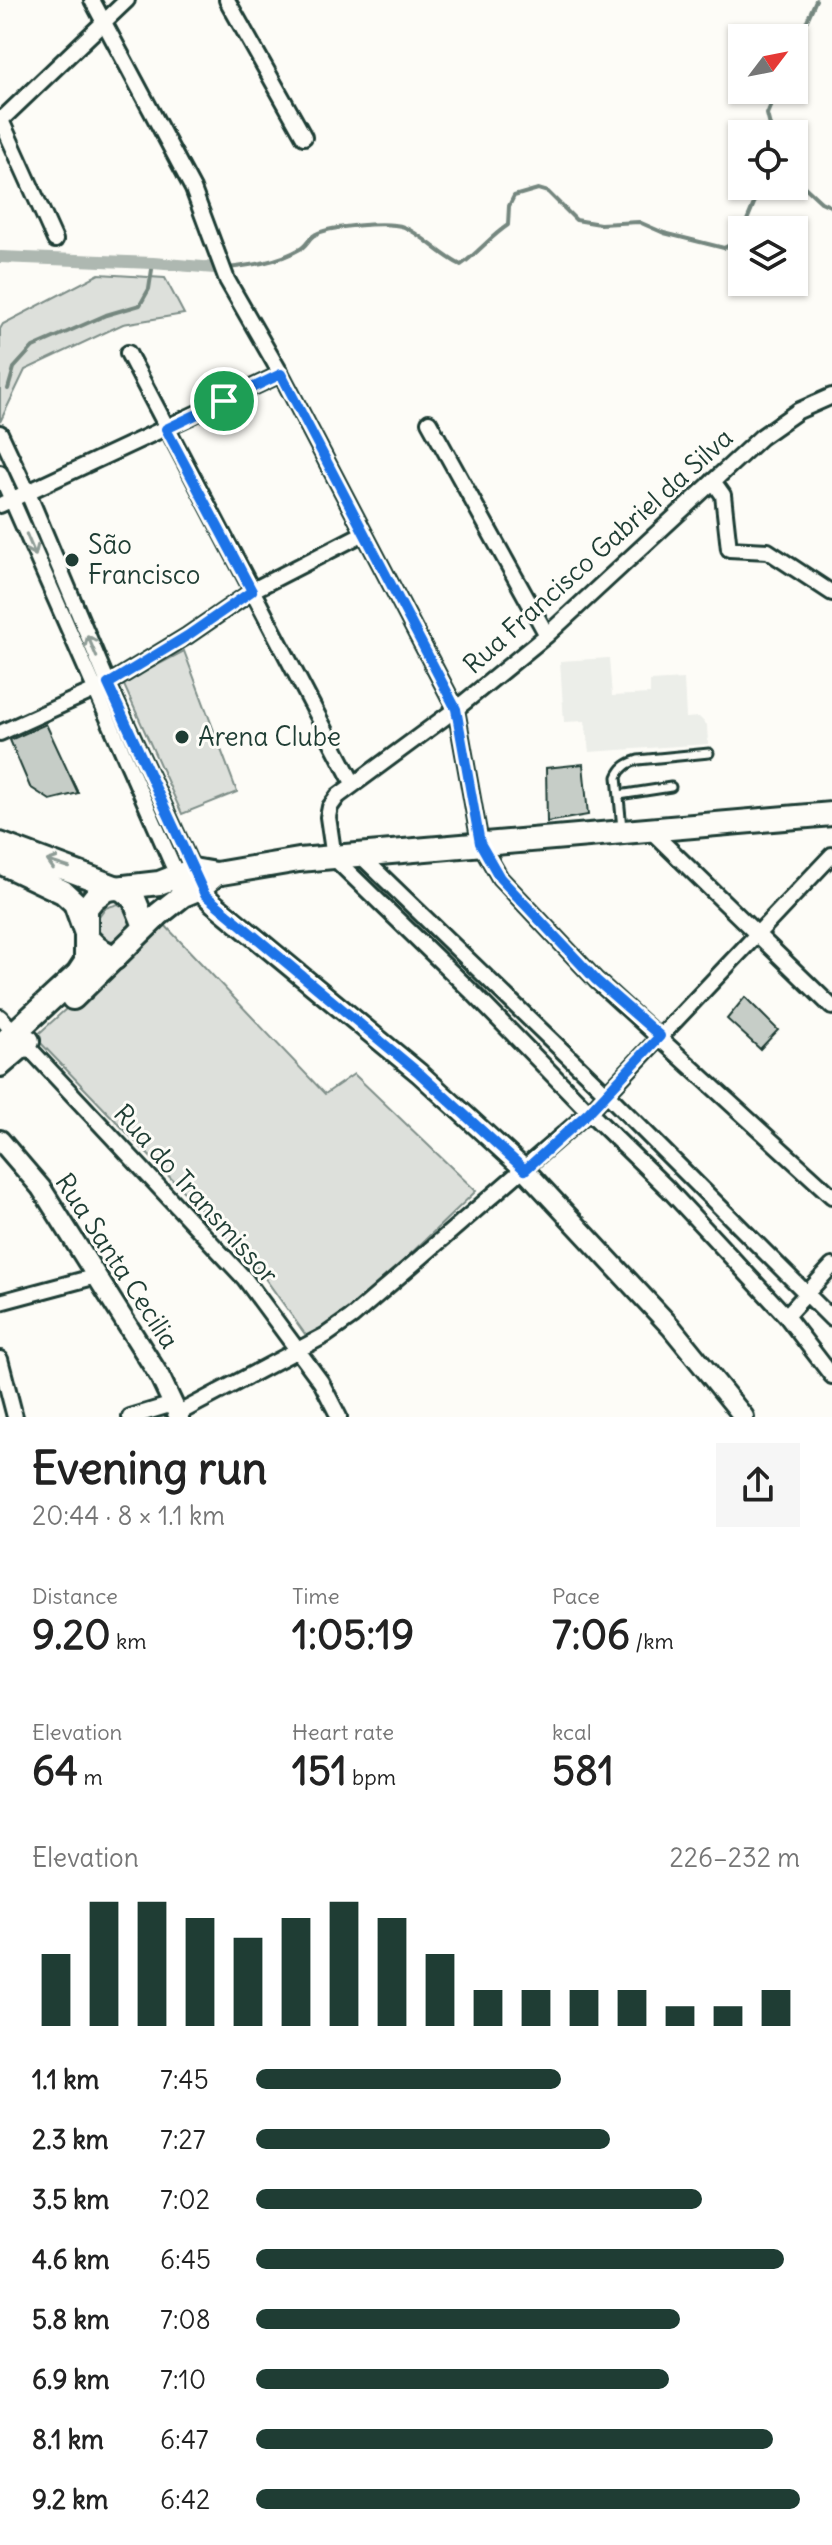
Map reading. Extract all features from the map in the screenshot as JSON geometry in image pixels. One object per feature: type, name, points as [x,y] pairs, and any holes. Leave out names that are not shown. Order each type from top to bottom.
[{"type":"main road","points":[[0,1065],[10,1035],[78,974],[86,962],[86,908],[94,898],[115,887],[142,887],[299,860],[832,814]]},
{"type":"main road","points":[[0,844],[130,894],[145,926]]},
{"type":"main road","points":[[0,862],[63,892],[75,903],[85,933],[93,945],[115,958]]},
{"type":"main road","points":[[10,1035],[115,958],[145,926],[183,895],[197,877]]},
{"type":"street","points":[[92,0],[193,189],[227,280],[281,374],[456,709],[480,843],[500,878],[596,980],[832,1196]]},
{"type":"street","points":[[55,240],[0,120],[127,0]]},
{"type":"street","points":[[227,0],[304,137]]},
{"type":"street","points":[[128,353],[353,783]]},
{"type":"street","points":[[6,502],[281,374]]},
{"type":"street","name":"Rua Francisco Gabriel da Silva","points":[[334,858],[328,817],[330,807],[338,796],[456,709],[547,635],[761,437],[798,411],[832,396]]},
{"type":"street","points":[[429,422],[547,635]]},
{"type":"street","points":[[0,433],[28,493],[101,687]]},
{"type":"street","points":[[0,473],[6,502],[213,903],[419,1073],[525,1170],[671,1327],[744,1417]]},
{"type":"street","points":[[713,481],[723,495],[729,549],[768,551],[832,593]]},
{"type":"street","points":[[0,733],[101,687],[187,636],[252,591],[364,533]]},
{"type":"street","points":[[649,828],[832,1007]]},
{"type":"street","points":[[130,1417],[177,1412],[326,1335],[353,1316],[589,1112],[832,855]]},
{"type":"street","points":[[361,856],[606,1093],[832,1319]]},
{"type":"street","points":[[334,858],[668,1189],[786,1316],[832,1376]]},
{"type":"street","name":"Rua do Transmissor","points":[[10,1035],[245,1279],[321,1382],[339,1417]]},
{"type":"street","name":"Rua Santa Cecilia","points":[[0,1140],[41,1188],[160,1377],[177,1412]]},
{"type":"street","points":[[786,1316],[832,1266]]},
{"type":"street","points":[[0,1302],[97,1276]]},
{"type":"street","points":[[0,1359],[15,1417]]},
{"type":"lane","points":[[622,831],[617,777],[627,764],[638,760],[709,753]]},
{"type":"lane","points":[[619,795],[671,787]]},
{"type":"shaded area","points":[[99,274],[165,278],[184,314],[123,324],[25,370],[0,422],[0,329],[3,324]]},
{"type":"shaded area","name":"Arena Clube","points":[[184,651],[237,792],[182,814],[123,683]]},
{"type":"shaded area","points":[[609,658],[612,696],[650,694],[650,681],[684,679],[686,718],[699,717],[707,725],[708,744],[589,752],[585,721],[564,722],[560,661]]},
{"type":"shaded area","points":[[118,904],[130,915],[129,928],[121,937],[97,941],[94,923],[105,908]]},
{"type":"shaded area","points":[[162,922],[325,1094],[354,1074],[476,1191],[329,1332],[310,1341],[259,1270],[35,1037]]},
{"type":"building","points":[[46,724],[78,793],[50,800],[30,787],[10,740]]},
{"type":"building","points":[[583,764],[588,815],[547,822],[546,768]]},
{"type":"building","points":[[745,997],[778,1030],[760,1049],[727,1019]]},
{"type":"waterway","points":[[805,24],[816,0]]},
{"type":"waterway","points":[[768,120],[767,114],[771,104]]},
{"type":"waterway","points":[[228,268],[283,257],[302,248],[320,232],[372,225],[404,227],[461,265],[508,225],[509,206],[514,196],[538,189],[548,192],[576,220],[600,224],[639,222],[664,233],[724,248],[728,246]]},
{"type":"waterway","points":[[808,190],[832,207]]},
{"type":"waterway","points":[[749,216],[754,200]]},
{"type":"waterway","points":[[0,257],[215,268]]},
{"type":"waterway","points":[[8,389],[14,368],[33,347],[106,315],[140,305],[149,289],[153,263]]},
{"type":"place","name":"São Francisco","points":[[72,560]]},
{"type":"place","name":"Arena Clube","points":[[182,737]]},
{"type":"route","points":[[281,374],[456,709],[480,843],[500,878],[596,980],[660,1036],[589,1112],[525,1170],[419,1073],[205,895],[108,684],[187,636],[252,591],[166,429],[224,401],[281,374]]}]
